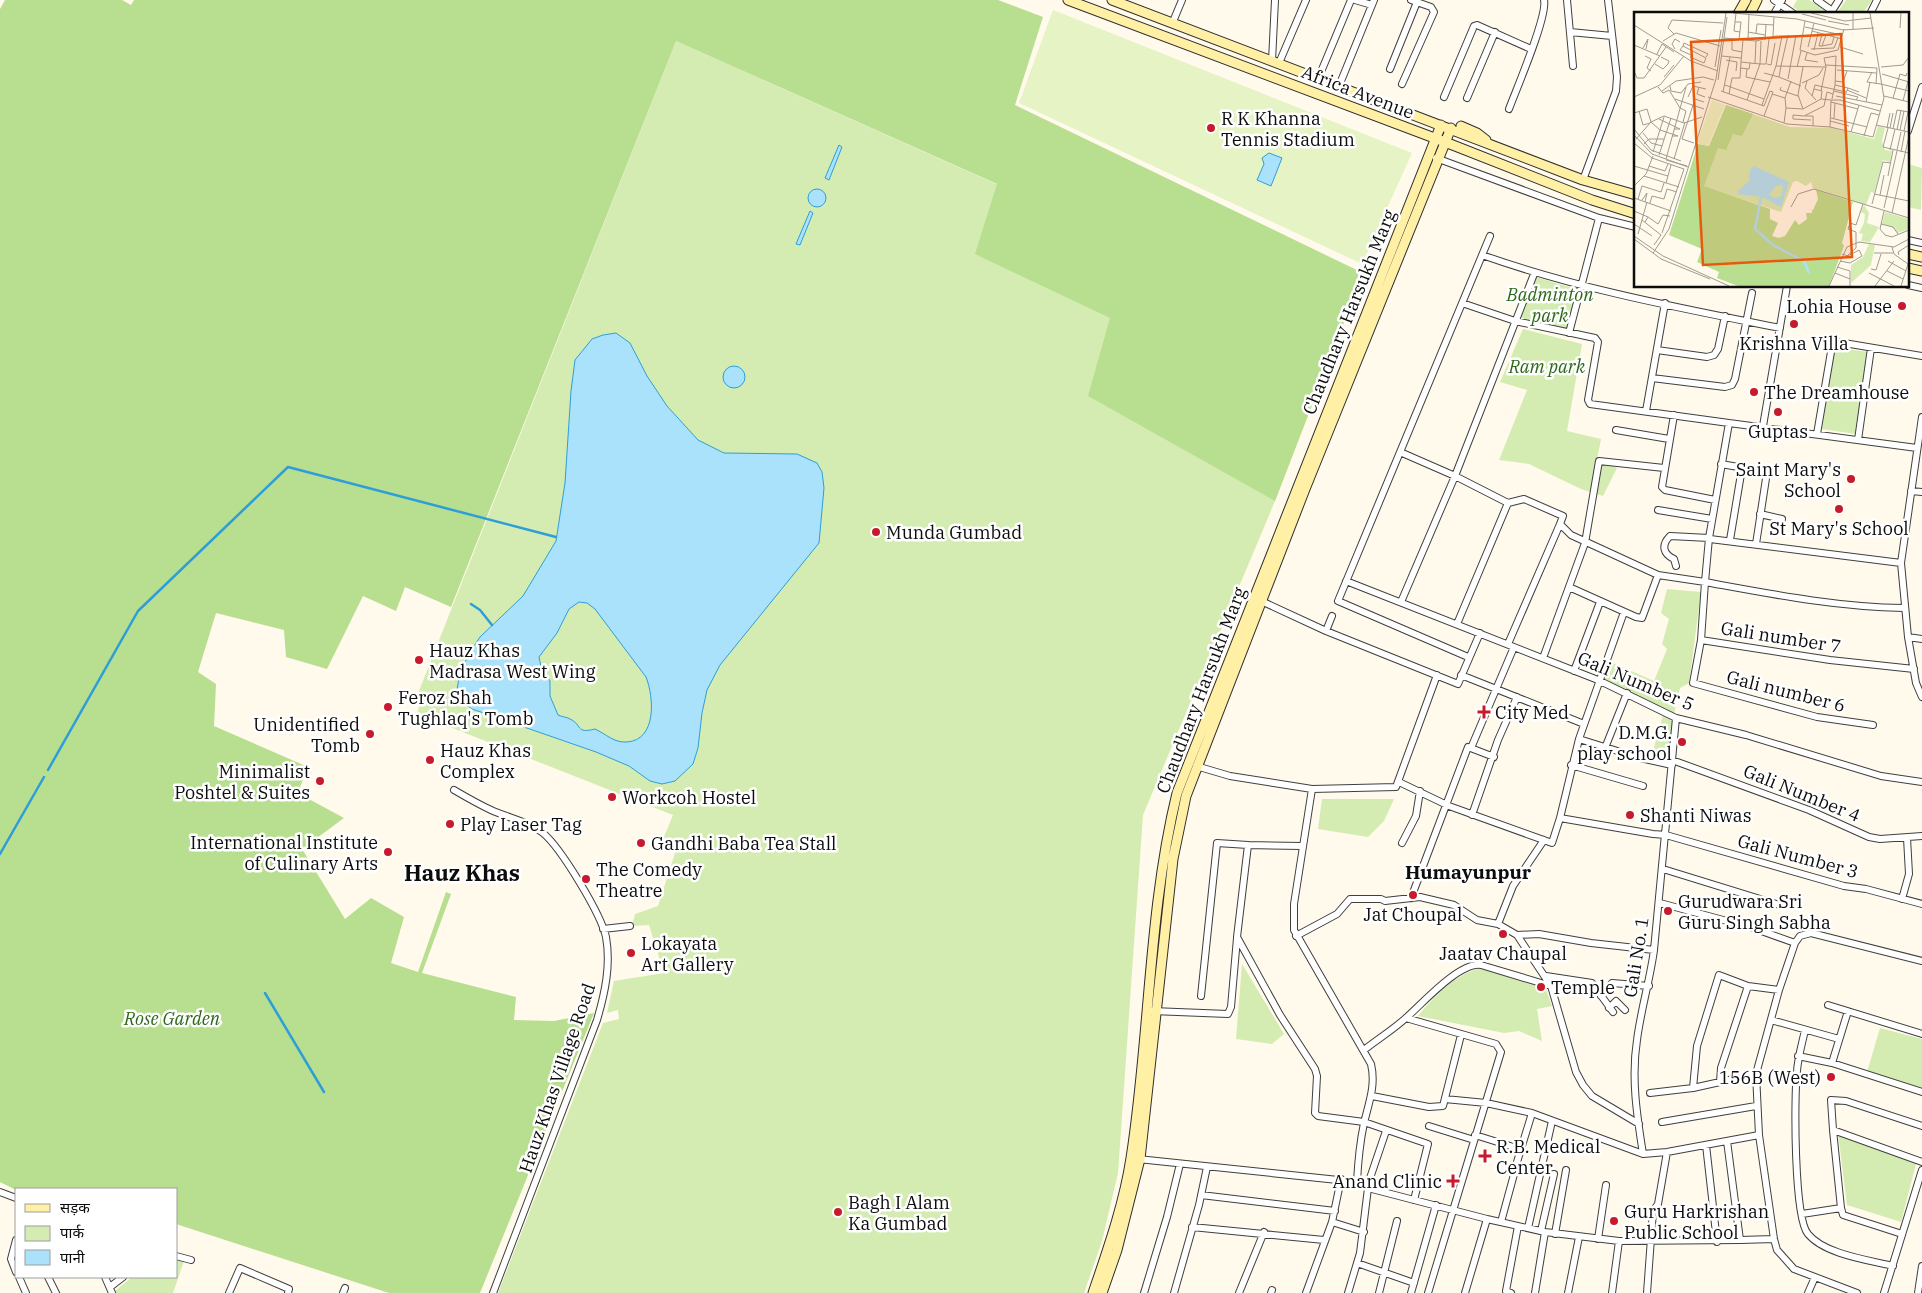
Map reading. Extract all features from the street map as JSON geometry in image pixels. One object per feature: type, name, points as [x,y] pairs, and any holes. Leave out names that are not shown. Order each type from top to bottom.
[{"type":"street","name":"Africa Avenue","points":[[1068,0],[1436,138],[1592,200],[1634,213]]},
{"type":"street","name":"Africa Avenue","points":[[1112,0],[1130,3],[1172,24],[1451,128],[1583,180],[1634,194]]},
{"type":"street","points":[[1172,24],[1182,0]]},
{"type":"street","points":[[1275,0],[1276,62]]},
{"type":"street","points":[[1276,62],[1306,0]]},
{"type":"street","points":[[1318,79],[1351,0]]},
{"type":"street","points":[[1339,86],[1373,3],[1355,0]]},
{"type":"street","points":[[1509,109],[1531,49],[1544,8],[1544,0]]},
{"type":"street","points":[[1567,0],[1573,66]]},
{"type":"street","points":[[1583,180],[1615,98],[1617,77],[1608,0]]},
{"type":"street","points":[[1739,12],[1746,0]]},
{"type":"street","points":[[1751,12],[1757,0]]},
{"type":"street","points":[[1817,0],[1830,12],[1839,0]]},
{"type":"street","points":[[1871,12],[1877,0]]},
{"type":"street","points":[[1390,69],[1414,1],[1431,8],[1433,14],[1402,84]]},
{"type":"street","points":[[1778,1],[1792,12]]},
{"type":"street","points":[[1444,97],[1473,26],[1477,25],[1495,32],[1531,49]]},
{"type":"street","points":[[1467,98],[1495,32]]},
{"type":"street","points":[[1570,32],[1612,36]]},
{"type":"street","points":[[1910,125],[1922,87]]},
{"type":"street","points":[[1388,105],[1400,104],[1478,132],[1488,144]]},
{"type":"street","name":"Chaudhary Harsukh Marg","points":[[1377,310],[1428,155],[1442,125]]},
{"type":"street","name":"Chaudhary Harsukh Marg","points":[[1102,1293],[1117,1250],[1135,1159],[1151,1011],[1177,832],[1192,765],[1257,600],[1451,128]]},
{"type":"street","points":[[1428,155],[1599,218],[1634,227]]},
{"type":"street","points":[[1569,333],[1599,218]]},
{"type":"street","points":[[1468,657],[1338,601],[1490,236]]},
{"type":"street","points":[[1482,256],[1534,274],[1582,286],[1780,328]]},
{"type":"street","points":[[1401,602],[1455,476],[1534,274]]},
{"type":"street","points":[[1763,426],[1787,288]]},
{"type":"street","points":[[1652,378],[1725,387],[1732,385],[1735,380],[1748,321],[1752,293]]},
{"type":"street","points":[[1462,303],[1514,322],[1593,337],[1598,342],[1588,400],[1590,404],[1918,448]]},
{"type":"street","points":[[1646,411],[1665,304]]},
{"type":"street","points":[[1657,350],[1707,357],[1714,355],[1718,349],[1725,316]]},
{"type":"street","points":[[1817,434],[1832,346],[1838,342],[1922,356]]},
{"type":"street","points":[[1858,440],[1871,348]]},
{"type":"street","points":[[1674,415],[1662,485],[1665,490],[1715,500]]},
{"type":"street","points":[[1922,418],[1900,563],[1908,637],[1922,697]]},
{"type":"street","name":"Gali number 7","points":[[1728,423],[1709,538],[1704,582],[1701,640],[1830,660],[1914,669]]},
{"type":"street","points":[[1616,430],[1669,439]]},
{"type":"street","points":[[1400,452],[1455,476],[1508,503],[1524,499],[1563,516],[1471,748]]},
{"type":"street","points":[[1543,658],[1585,543],[1599,461],[1664,468]]},
{"type":"street","points":[[1721,464],[1767,472],[1756,544]]},
{"type":"street","points":[[1730,540],[1742,468]]},
{"type":"street","points":[[1912,491],[1922,492]]},
{"type":"street","points":[[1458,624],[1508,503]]},
{"type":"street","points":[[1658,510],[1712,519]]},
{"type":"street","points":[[1760,514],[1782,519]]},
{"type":"street","points":[[1560,524],[1571,535],[1585,543],[1658,575],[1797,598],[1866,607],[1904,608]]},
{"type":"street","points":[[1676,566],[1674,559],[1666,554],[1664,550],[1667,538],[1670,536],[1730,540],[1900,563]]},
{"type":"street","points":[[1569,588],[1636,617],[1644,616],[1658,575]]},
{"type":"street","name":"Gali Number 5","points":[[1346,581],[1598,680],[1676,718],[1746,735],[1881,776],[1922,782]]},
{"type":"street","points":[[1257,600],[1458,684],[1468,657],[1480,633]]},
{"type":"street","points":[[1574,671],[1600,602]]},
{"type":"street","points":[[1399,782],[1472,815],[1552,843],[1579,739],[1598,680],[1624,612]]},
{"type":"street","points":[[1326,630],[1332,616]]},
{"type":"street","points":[[1908,637],[1922,639]]},
{"type":"street","name":"Gali number 6","points":[[1701,640],[1693,683],[1817,717],[1873,725]]},
{"type":"street","points":[[1192,765],[1230,776],[1312,789],[1393,789],[1399,782],[1437,675]]},
{"type":"street","points":[[1461,675],[1584,724]]},
{"type":"street","points":[[1605,748],[1627,693]]},
{"type":"street","points":[[1472,815],[1494,757],[1498,740],[1517,697]]},
{"type":"street","name":"Gali No. 1","points":[[1643,1154],[1638,1124],[1634,1076],[1636,1049],[1649,986],[1660,903],[1676,718]]},
{"type":"street","name":"Gali Number 4","points":[[1579,739],[1605,748],[1672,762],[1809,810],[1869,837],[1880,839],[1922,836]]},
{"type":"street","points":[[1410,898],[1468,747],[1494,757]]},
{"type":"street","points":[[1571,765],[1642,786]]},
{"type":"street","points":[[1312,789],[1302,846],[1293,924],[1296,936],[1364,1050],[1373,1074],[1372,1096],[1364,1122],[1359,1149],[1357,1182]]},
{"type":"street","name":"Hauz Khas Village Road","points":[[454,790],[491,810],[544,834],[566,861],[606,938],[607,980],[603,1002],[574,1083],[493,1293]]},
{"type":"street","points":[[1402,843],[1416,816],[1420,791]]},
{"type":"street","name":"Gali Number 3","points":[[1560,818],[1666,835],[1844,886],[1866,889],[1922,904]]},
{"type":"street","points":[[1902,899],[1909,874],[1908,838]]},
{"type":"street","points":[[1498,924],[1513,886],[1544,840]]},
{"type":"street","points":[[1201,996],[1218,843],[1302,846]]},
{"type":"street","points":[[1151,1011],[1228,1014],[1231,1007],[1248,845]]},
{"type":"street","points":[[1663,869],[1783,906]]},
{"type":"street","points":[[1296,936],[1337,914],[1350,899],[1381,899],[1385,901],[1420,897],[1454,905],[1477,920],[1498,924],[1517,935],[1546,976],[1551,986],[1576,1072],[1584,1085],[1592,1096],[1638,1124]]},
{"type":"street","points":[[1660,903],[1734,922],[1795,943]]},
{"type":"street","points":[[603,929],[630,926]]},
{"type":"street","points":[[1517,935],[1539,934],[1591,943],[1654,950]]},
{"type":"street","points":[[1857,1293],[1794,1269],[1777,1250],[1759,1135],[1756,1106],[1756,1074],[1779,990],[1795,943],[1800,936],[1811,934],[1921,961],[1922,952]]},
{"type":"street","points":[[1237,937],[1280,1015],[1315,1069],[1317,1076],[1316,1114],[1364,1122],[1428,1144],[1414,1200]]},
{"type":"street","points":[[1364,1050],[1406,1018],[1439,986],[1473,965],[1480,965],[1551,986]]},
{"type":"street","points":[[1693,1088],[1696,1046],[1719,975],[1748,986],[1779,990]]},
{"type":"street","points":[[1546,976],[1592,983],[1611,1010],[1616,1001],[1625,1010]]},
{"type":"street","points":[[1601,996],[1612,983],[1649,986]]},
{"type":"street","points":[[1720,1082],[1721,1068],[1748,986]]},
{"type":"street","points":[[1828,1006],[1922,1034]]},
{"type":"street","points":[[1832,1063],[1848,1012]]},
{"type":"street","points":[[1406,1018],[1496,1044],[1500,1048],[1486,1103],[1428,1293]]},
{"type":"street","points":[[1771,1020],[1839,1039]]},
{"type":"street","points":[[1806,1030],[1798,1056],[1795,1138],[1803,1226],[1818,1243],[1832,1250],[1892,1266]]},
{"type":"street","points":[[1372,1096],[1429,1108],[1443,1106],[1462,1035]]},
{"type":"street","points":[[1798,1056],[1832,1063],[1922,1092]]},
{"type":"street","points":[[1650,1094],[1693,1088],[1756,1074]]},
{"type":"street","points":[[1445,1099],[1486,1103],[1532,1113],[1643,1154],[1667,1152],[1759,1135]]},
{"type":"street","points":[[1902,1234],[1843,1215],[1831,1100],[1846,1101],[1922,1126]]},
{"type":"street","points":[[1662,1122],[1756,1106]]},
{"type":"street","points":[[1501,1222],[1520,1149],[1532,1113]]},
{"type":"street","points":[[1528,1228],[1552,1121]]},
{"type":"street","points":[[1429,1126],[1520,1149]]},
{"type":"street","points":[[1833,1130],[1922,1162]]},
{"type":"street","points":[[1348,1293],[1364,1232],[1368,1186],[1386,1131]]},
{"type":"street","points":[[1727,1141],[1740,1240]]},
{"type":"street","points":[[1706,1145],[1717,1242]]},
{"type":"street","points":[[1647,1293],[1653,1211],[1658,1204],[1667,1152]]},
{"type":"street","name":"Chaudhary Harsukh Marg","points":[[1093,1293],[1109,1247],[1135,1159]]},
{"type":"street","points":[[1135,1159],[1357,1182],[1436,1206],[1555,1234],[1619,1241],[1717,1242],[1774,1239]]},
{"type":"street","points":[[1144,1293],[1168,1217],[1180,1164]]},
{"type":"street","points":[[1174,1293],[1207,1167]]},
{"type":"street","points":[[1555,1234],[1566,1170]]},
{"type":"street","points":[[1884,1293],[1922,1170]]},
{"type":"street","points":[[1535,1293],[1543,1232],[1554,1174]]},
{"type":"street","points":[[1306,1293],[1332,1222],[1341,1180]]},
{"type":"street","points":[[1598,1239],[1606,1185]]},
{"type":"street","points":[[0,1192],[15,1198]]},
{"type":"street","points":[[1201,1194],[1334,1211]]},
{"type":"street","points":[[1411,1293],[1436,1206]]},
{"type":"street","points":[[1802,1214],[1841,1208]]},
{"type":"street","points":[[1465,1293],[1487,1219]]},
{"type":"street","points":[[1379,1293],[1397,1221]]},
{"type":"street","points":[[1332,1222],[1364,1232]]},
{"type":"street","points":[[1509,1292],[1518,1226]]},
{"type":"street","points":[[1192,1227],[1264,1232],[1324,1240]]},
{"type":"street","points":[[1239,1293],[1264,1232]]},
{"type":"street","points":[[1568,1293],[1579,1237]]},
{"type":"street","points":[[1612,1293],[1619,1241]]},
{"type":"street","points":[[15,1247],[11,1259],[15,1269]]},
{"type":"street","points":[[178,1257],[191,1260]]},
{"type":"street","points":[[1357,1263],[1384,1274],[1414,1282]]},
{"type":"street","points":[[1918,1293],[1922,1266]]},
{"type":"street","points":[[229,1293],[240,1268],[289,1289],[288,1293]]},
{"type":"street","points":[[1808,1293],[1815,1277]]},
{"type":"street","points":[[19,1278],[26,1293]]},
{"type":"street","points":[[48,1278],[56,1293]]},
{"type":"street","points":[[105,1278],[111,1290],[122,1278]]},
{"type":"green space","name":"Rose Garden","points":[[5,0],[122,0],[131,5],[134,0],[998,0],[1043,17],[1015,105],[1363,273],[1275,501],[1088,396],[1110,318],[975,254],[997,184],[676,41],[451,607],[405,587],[396,611],[363,596],[327,669],[286,657],[284,630],[216,613],[198,672],[216,684],[214,726],[308,767],[300,787],[307,798],[344,818],[302,849],[345,919],[371,898],[404,917],[391,963],[418,972],[446,892],[451,894],[422,973],[516,997],[514,1020],[554,1021],[594,1013],[480,1293],[389,1293],[178,1225],[178,1188],[15,1190],[0,1182],[0,9]]},
{"type":"green space","points":[[1797,0],[1809,0],[1828,12],[1800,12],[1793,7]]},
{"type":"green space","points":[[1846,0],[1872,0],[1863,12],[1837,12]]},
{"type":"green space","name":"R K Khanna Tennis Stadium","points":[[1053,10],[1412,153],[1362,264],[1019,103]]},
{"type":"green space","points":[[676,41],[996,184],[1363,273],[1275,501],[1143,815],[1118,1173],[1102,1241],[1084,1293],[498,1293],[603,1023],[619,1019],[618,1010],[607,1013],[614,981],[664,973],[649,925],[632,926],[635,914],[658,906],[677,847],[663,839],[673,815],[417,714],[420,703],[415,701]]},
{"type":"green space","points":[[1910,165],[1922,168],[1921,210],[1910,207]]},
{"type":"green space","name":"Badminton park","points":[[1535,277],[1577,289],[1567,331],[1519,317]]},
{"type":"green space","name":"Ram park","points":[[1523,329],[1582,344],[1567,431],[1601,439],[1597,459],[1617,468],[1603,496],[1581,489],[1529,464],[1499,460],[1527,390],[1500,382]]},
{"type":"green space","points":[[1834,347],[1868,352],[1856,434],[1822,429]]},
{"type":"green space","points":[[1667,589],[1701,592],[1689,683],[1680,688],[1674,714],[1603,680],[1611,662],[1654,681],[1667,649],[1662,644],[1669,619],[1661,613]]},
{"type":"green space","points":[[1663,715],[1674,719],[1670,759],[1652,755]]},
{"type":"green space","points":[[1322,799],[1394,799],[1384,821],[1368,837],[1318,829]]},
{"type":"green space","points":[[1242,964],[1284,1034],[1272,1044],[1236,1039]]},
{"type":"green space","points":[[1484,968],[1545,987],[1552,1006],[1537,1009],[1542,1041],[1519,1031],[1504,1033],[1418,1016],[1439,993],[1456,979],[1474,970]]},
{"type":"green space","points":[[1880,1028],[1922,1039],[1922,1089],[1867,1072]]},
{"type":"green space","points":[[1838,1133],[1916,1164],[1901,1222],[1847,1205]]},
{"type":"green space","points":[[178,1253],[186,1255],[173,1293],[116,1293],[115,1291],[131,1278],[178,1278]]},
{"type":"water","points":[[839,145],[842,147],[829,180],[825,178]]},
{"type":"water","points":[[1269,153],[1282,158],[1271,186],[1257,180],[1264,164],[1262,158]]},
{"type":"water","points":[[813,189],[821,189],[826,194],[824,205],[813,207],[808,202],[808,194]]},
{"type":"water","points":[[810,211],[813,213],[800,245],[796,244]]},
{"type":"water","points":[[616,333],[630,343],[647,376],[667,406],[698,440],[724,453],[797,454],[817,463],[822,472],[824,488],[819,543],[720,665],[707,690],[698,748],[693,764],[675,781],[662,784],[650,781],[629,766],[596,752],[472,709],[459,699],[457,689],[460,673],[480,637],[523,596],[556,541],[565,483],[575,360],[592,339]],"holes":[[[579,602],[587,603],[595,609],[646,677],[649,685],[651,716],[644,734],[637,739],[622,742],[614,740],[595,729],[582,730],[574,721],[558,715],[550,696],[550,681],[541,667],[539,657],[557,633],[569,609]]]},
{"type":"water","points":[[734,366],[742,369],[745,377],[742,385],[734,388],[726,385],[723,377],[726,369]]},
{"type":"waterway","points":[[48,770],[138,611],[288,467],[556,537]]},
{"type":"waterway","points":[[471,604],[480,610],[492,625]]},
{"type":"waterway","points":[[0,854],[44,777]]},
{"type":"waterway","points":[[265,993],[324,1092]]},
{"type":"place","name":"R K Khanna Tennis Stadium","points":[[1211,128]]},
{"type":"place","name":"Lohia House","points":[[1902,306]]},
{"type":"place","name":"Krishna Villa","points":[[1794,324]]},
{"type":"place","name":"The Dreamhouse","points":[[1754,392]]},
{"type":"place","name":"Guptas","points":[[1778,412]]},
{"type":"place","name":"Saint Mary's School","points":[[1851,479]]},
{"type":"place","name":"St Mary's School","points":[[1839,509]]},
{"type":"place","name":"Munda Gumbad","points":[[876,532]]},
{"type":"place","name":"Hauz Khas Madrasa West Wing","points":[[419,660]]},
{"type":"place","name":"Feroz Shah Tughlaq's Tomb","points":[[388,707]]},
{"type":"place","name":"City Med","points":[[1484,712]]},
{"type":"place","name":"Unidentified Tomb","points":[[370,734]]},
{"type":"place","name":"D.M.G. play school","points":[[1682,742]]},
{"type":"place","name":"Hauz Khas Complex","points":[[430,760]]},
{"type":"place","name":"Minimalist Poshtel & Suites","points":[[320,781]]},
{"type":"place","name":"Workcoh Hostel","points":[[612,797]]},
{"type":"place","name":"Shanti Niwas","points":[[1630,815]]},
{"type":"place","name":"Play Laser Tag","points":[[450,824]]},
{"type":"place","name":"Gandhi Baba Tea Stall","points":[[641,843]]},
{"type":"place","name":"International Institute of Culinary Arts","points":[[388,852]]},
{"type":"place","name":"The Comedy Theatre","points":[[586,879]]},
{"type":"place","name":"Jat Choupal","points":[[1413,895]]},
{"type":"place","name":"Gurudwara Sri Guru Singh Sabha","points":[[1668,911]]},
{"type":"place","name":"Jaatav Chaupal","points":[[1503,934]]},
{"type":"place","name":"Lokayata Art Gallery","points":[[631,953]]},
{"type":"place","name":"Temple","points":[[1541,987]]},
{"type":"place","name":"156B (West)","points":[[1831,1077]]},
{"type":"place","name":"R.B. Medical Center","points":[[1485,1156]]},
{"type":"place","name":"Anand Clinic","points":[[1453,1181]]},
{"type":"place","name":"Bagh I Alam Ka Gumbad","points":[[838,1212]]},
{"type":"place","name":"Guru Harkrishan Public School","points":[[1614,1221]]},
{"type":"district","name":"Hauz Khas","points":[[462,872]]},
{"type":"district","name":"Humayunpur","points":[[1468,872]]}]
